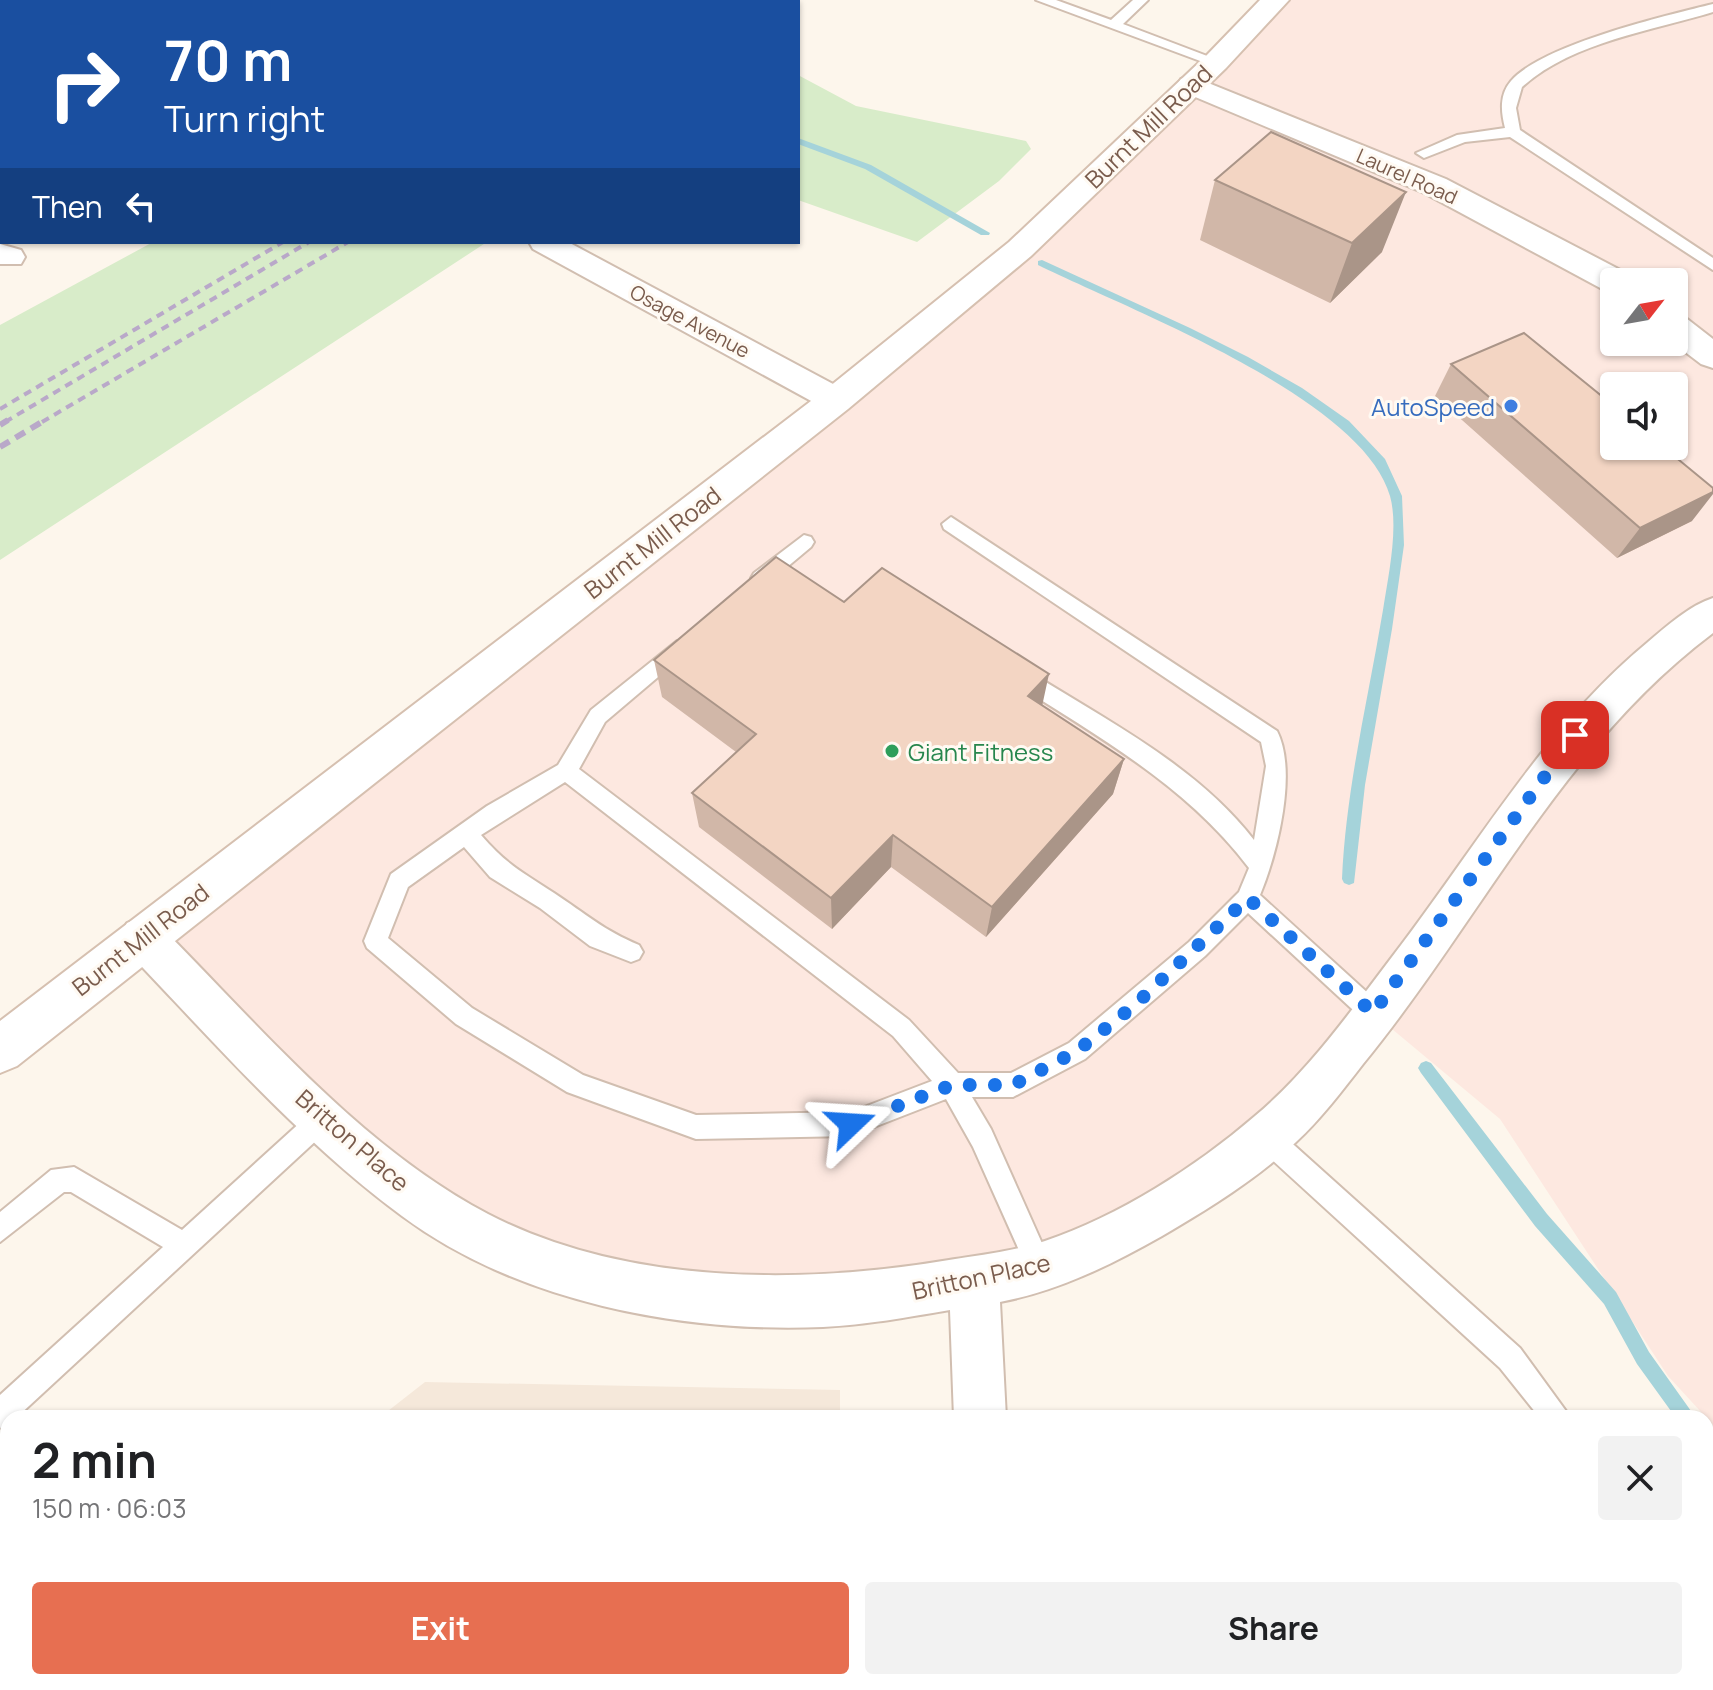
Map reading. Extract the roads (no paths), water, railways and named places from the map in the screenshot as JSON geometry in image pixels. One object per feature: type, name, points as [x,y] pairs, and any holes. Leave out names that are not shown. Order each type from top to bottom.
[{"type":"main road","name":"Burnt Mill Road","points":[[0,1050],[836,400],[1020,249],[1275,0]]},
{"type":"main road","points":[[1203,73],[1244,74]]},
{"type":"main road","name":"Laurel Road","points":[[1203,73],[1435,186],[1616,282],[1493,193],[1424,153],[1331,111]]},
{"type":"main road","points":[[1688,337],[1713,356]]},
{"type":"street","name":"Osage Avenue","points":[[548,244],[836,400]]},
{"type":"street","name":"Britton Place","points":[[142,937],[323,1118],[385,1172],[466,1229],[547,1265],[630,1284],[718,1297],[803,1302],[891,1295],[974,1282],[1040,1268],[1100,1242],[1266,1137],[1331,1068],[1575,735],[1637,671],[1713,613]]},
{"type":"street","points":[[974,1282],[980,1410]]},
{"type":"lane","points":[[1043,0],[1114,25],[1203,73]]},
{"type":"lane","points":[[1114,25],[1141,0]]},
{"type":"lane","points":[[1513,132],[1507,107],[1515,85],[1535,67],[1569,53],[1713,8]]},
{"type":"lane","points":[[1424,153],[1462,138],[1513,132],[1713,265]]},
{"type":"lane","points":[[695,634],[598,716],[566,771],[466,833],[399,881],[375,941],[464,1016],[576,1084],[696,1127],[851,1124],[952,1085],[1013,1085],[1077,1051],[1135,1005],[1248,898],[1261,866],[1277,766],[1270,737],[951,524]]},
{"type":"lane","points":[[743,593],[804,542]]},
{"type":"lane","points":[[999,663],[1151,761],[1244,841],[1261,866]]},
{"type":"lane","points":[[566,771],[901,1028],[952,1085],[982,1138],[1040,1268]]},
{"type":"lane","points":[[466,833],[498,870],[548,901],[598,939],[631,952]]},
{"type":"lane","points":[[1248,898],[1373,1013]]},
{"type":"lane","points":[[4,1410],[323,1118]]},
{"type":"lane","points":[[1266,1137],[1510,1358],[1551,1410]]},
{"type":"lane","points":[[0,1229],[60,1179],[74,1180],[185,1246]]},
{"type":"waterway","points":[[800,142],[868,167],[985,233]]},
{"type":"waterway","points":[[1042,263],[1187,331],[1298,391],[1345,424],[1379,459],[1396,496],[1397,545],[1394,580],[1353,816],[1349,879]]},
{"type":"waterway","points":[[1426,1068],[1541,1220],[1610,1298],[1643,1358],[1681,1410]]},
{"type":"railway","points":[[0,409],[280,244]]},
{"type":"railway","points":[[5,422],[306,244]]},
{"type":"railway","points":[[42,422],[345,244]]},
{"type":"railway","points":[[0,425],[8,420]]},
{"type":"railway","points":[[0,447],[45,420]]},
{"type":"place","name":"AutoSpeed","points":[[1511,406]]},
{"type":"place","name":"Giant Fitness","points":[[892,751]]}]
